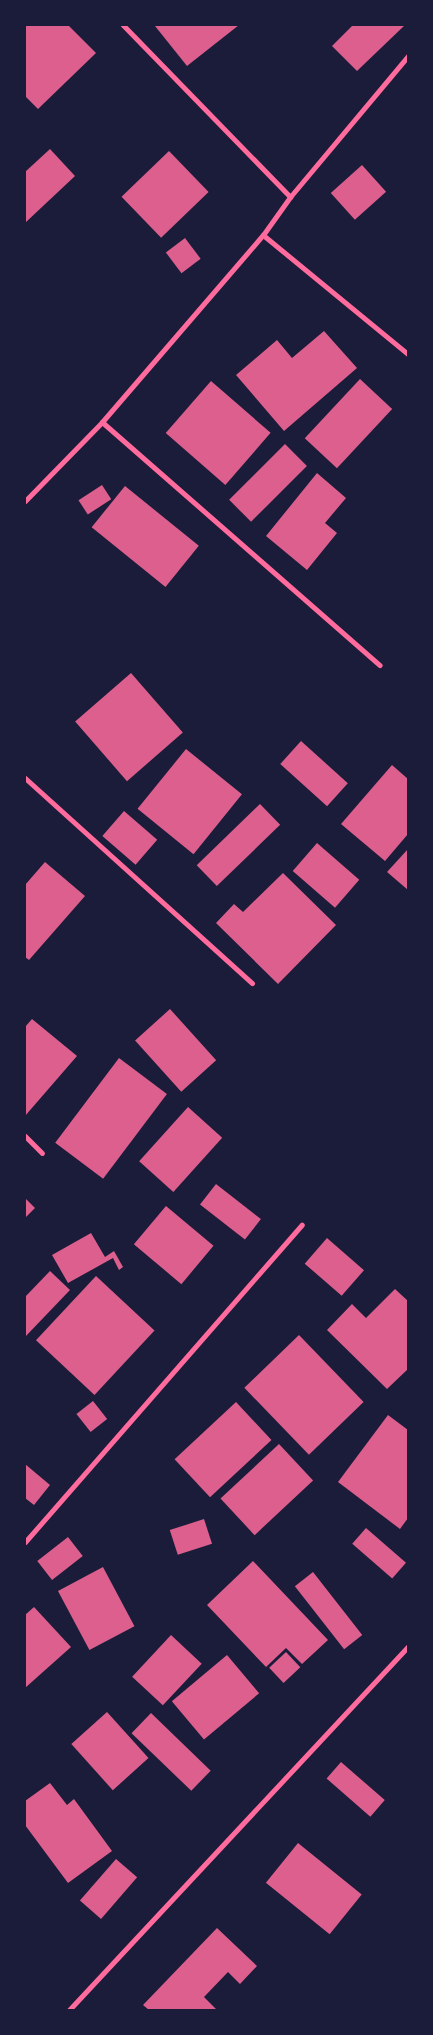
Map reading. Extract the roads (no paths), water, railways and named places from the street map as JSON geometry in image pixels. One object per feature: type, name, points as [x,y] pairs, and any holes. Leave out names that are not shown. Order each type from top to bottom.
[{"type":"street","points":[[123,25],[290,197]]},
{"type":"street","points":[[25,502],[102,422],[264,235],[290,197],[408,56]]},
{"type":"street","points":[[264,235],[408,354]]},
{"type":"street","points":[[102,422],[380,665]]},
{"type":"street","points":[[25,778],[252,983]]},
{"type":"street","points":[[25,1136],[42,1152]]},
{"type":"street","points":[[25,1542],[302,1225]]},
{"type":"street","points":[[69,2010],[408,1646]]}]
